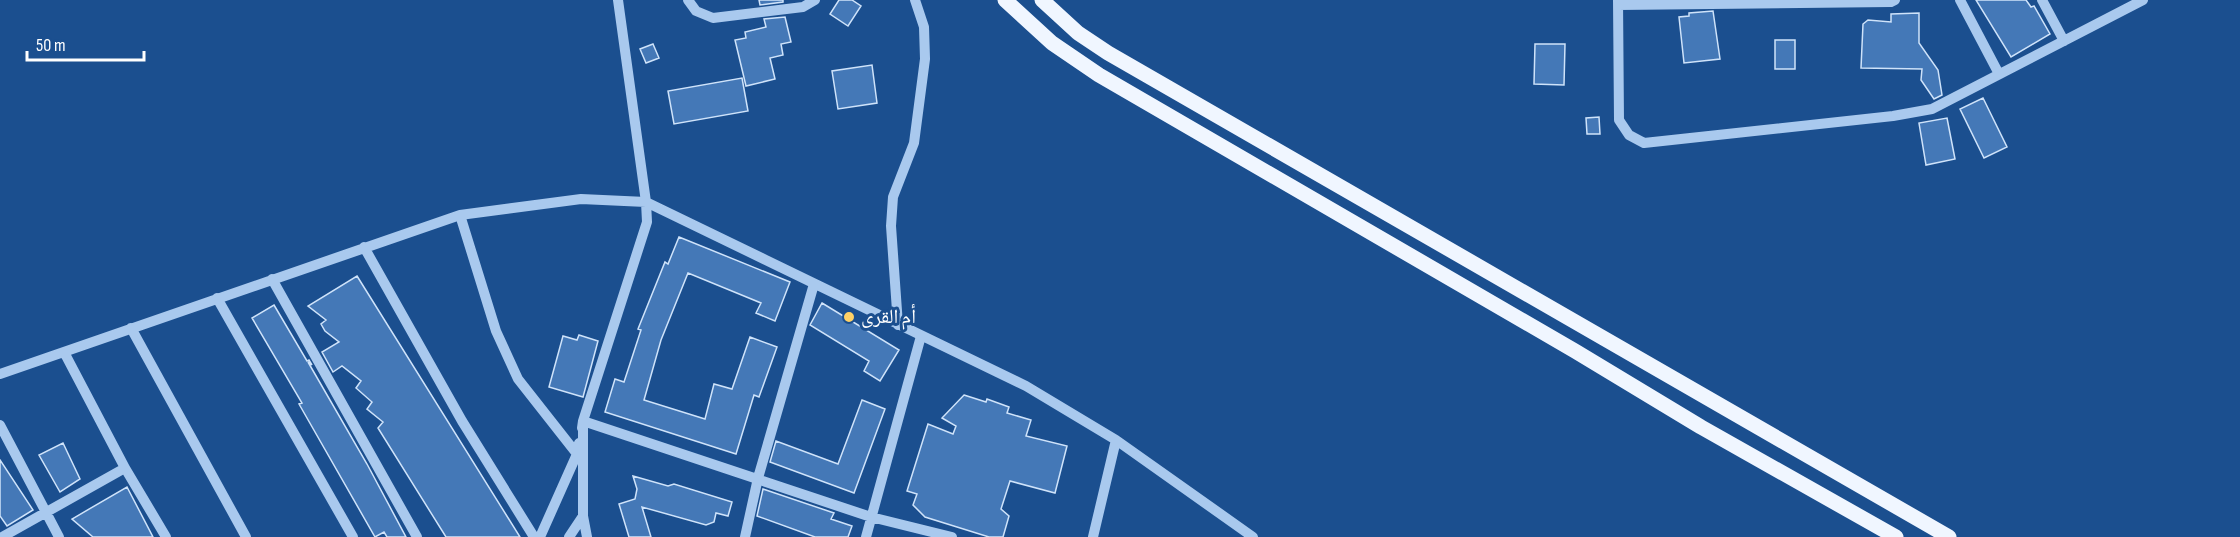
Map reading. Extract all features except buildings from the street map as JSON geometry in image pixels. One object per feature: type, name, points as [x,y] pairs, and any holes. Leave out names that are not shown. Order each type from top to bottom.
[{"type":"main road","points":[[1005,0],[1052,43],[1099,75],[1575,351],[1701,427],[1896,537]]},
{"type":"main road","points":[[1042,0],[1078,33],[1108,53],[1949,537]]},
{"type":"street","points":[[540,537],[577,454],[583,421],[647,222],[618,0]]},
{"type":"street","points":[[688,0],[696,10],[713,18],[804,7],[814,0]]},
{"type":"street","points":[[898,325],[891,226],[893,197],[914,142],[925,59],[924,27],[915,0]]},
{"type":"street","points":[[1895,0],[1891,2],[1618,2],[1619,120],[1629,135],[1644,143],[1893,116],[1932,109],[2143,0]]},
{"type":"street","points":[[1960,0],[2000,74]]},
{"type":"street","points":[[2042,0],[2064,41]]},
{"type":"street","points":[[0,374],[460,214],[580,199],[646,201],[1026,386],[1116,440],[1253,537]]},
{"type":"street","points":[[460,214],[496,331],[518,379],[577,454]]},
{"type":"street","points":[[364,247],[462,421],[534,537]]},
{"type":"street","points":[[273,279],[417,537]]},
{"type":"street","points":[[745,537],[758,478],[814,284]]},
{"type":"street","points":[[218,298],[353,537]]},
{"type":"street","points":[[131,328],[246,537]]},
{"type":"street","points":[[866,537],[921,336]]},
{"type":"street","points":[[64,352],[125,468],[166,537]]},
{"type":"street","points":[[583,421],[871,517],[952,537]]},
{"type":"street","points":[[583,421],[583,516],[587,537]]},
{"type":"street","points":[[0,425],[59,537]]},
{"type":"street","points":[[1093,537],[1116,440]]},
{"type":"street","points":[[2,537],[125,468]]},
{"type":"street","points":[[569,537],[583,516]]},
{"type":"place","name":"أم القرى","points":[[849,317]]}]
